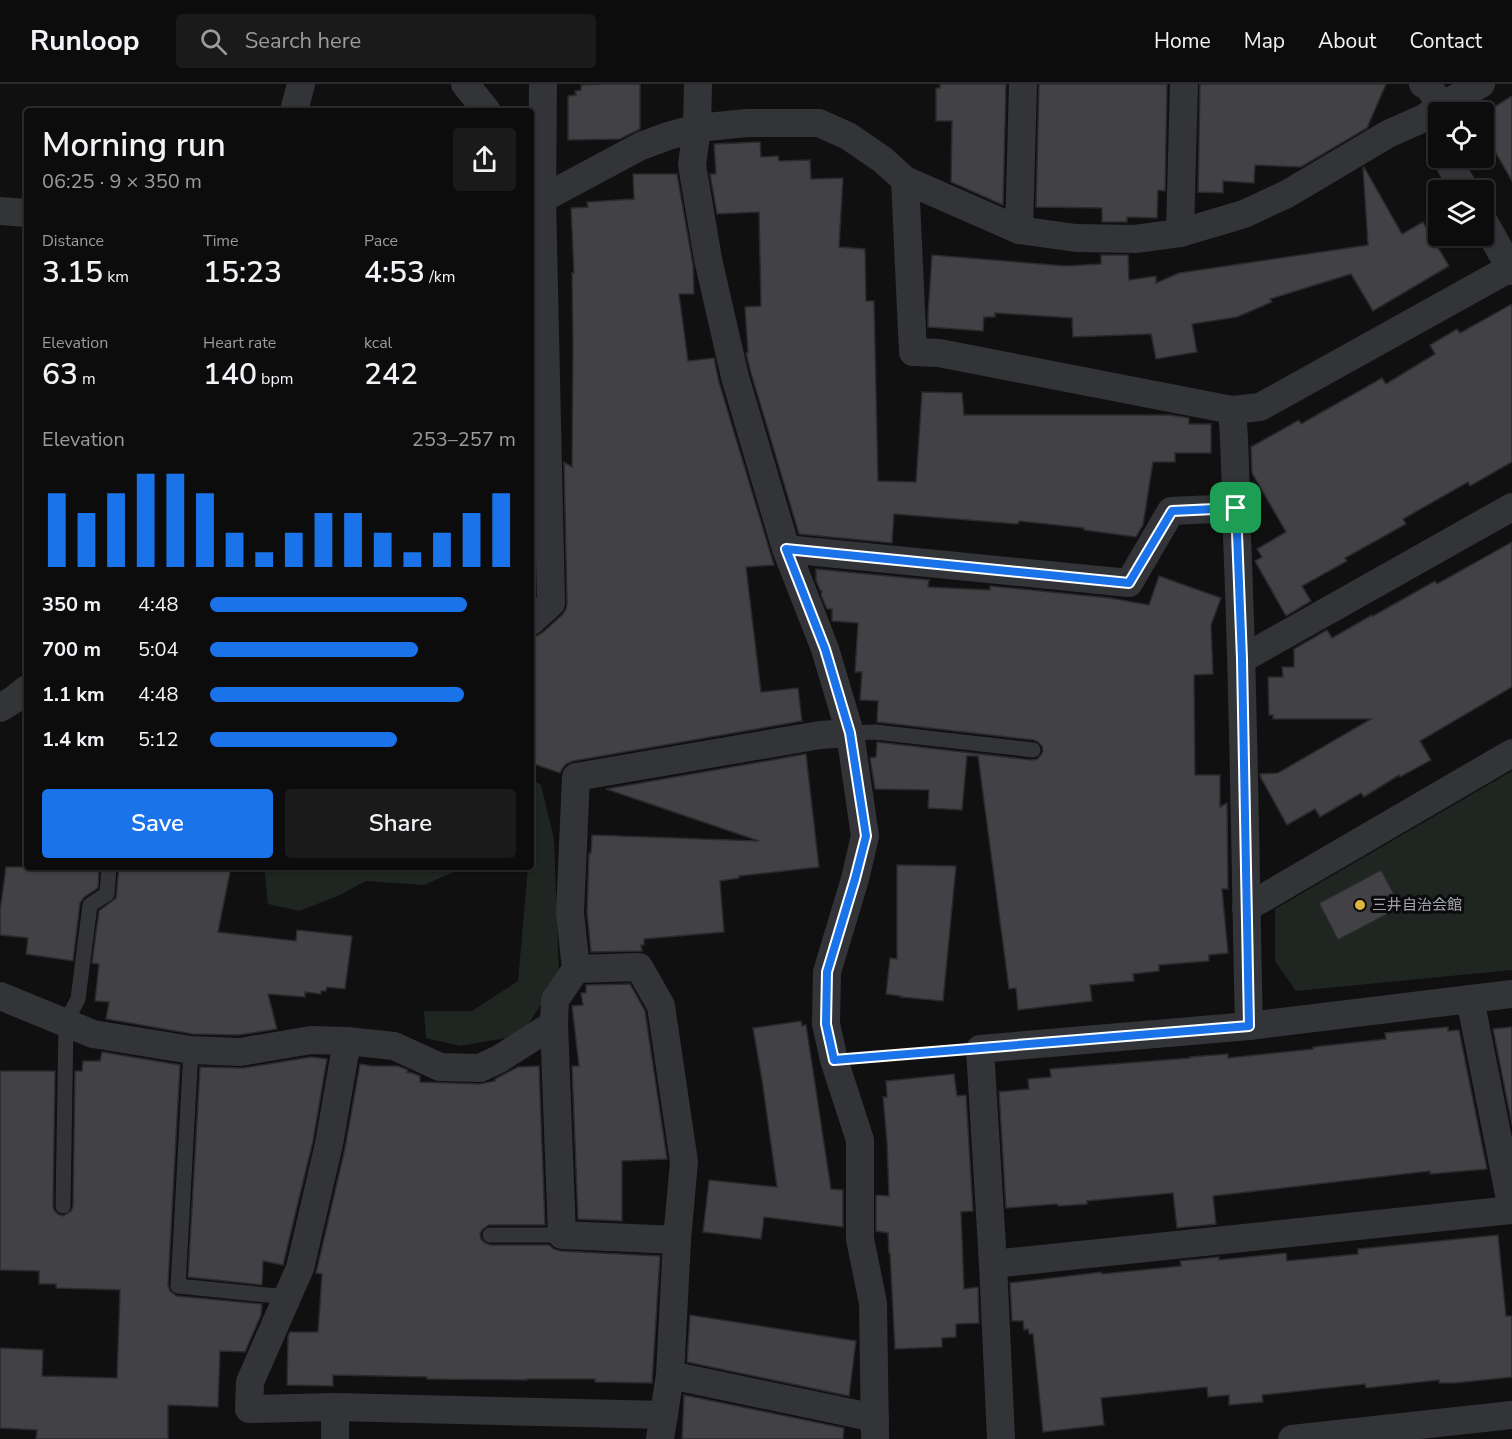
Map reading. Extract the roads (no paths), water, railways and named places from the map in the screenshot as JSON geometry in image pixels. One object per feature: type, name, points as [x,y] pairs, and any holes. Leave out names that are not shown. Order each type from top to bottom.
[{"type":"street","points":[[295,108],[301,84]]},
{"type":"street","points":[[465,84],[485,108]]},
{"type":"street","points":[[534,618],[551,603],[538,404],[535,195],[543,84]]},
{"type":"street","points":[[670,1375],[875,1428],[873,1303],[860,1239],[860,1140],[834,1060],[826,1024],[827,972],[866,836],[850,733],[825,649],[786,549],[735,377],[708,259],[692,165],[697,128],[698,84]]},
{"type":"street","points":[[1019,230],[1023,84]]},
{"type":"street","points":[[1180,232],[1184,84]]},
{"type":"street","points":[[1424,84],[1428,86],[1431,102]]},
{"type":"street","points":[[1450,102],[1481,84]]},
{"type":"street","points":[[535,195],[641,146],[697,128],[747,123],[819,123],[848,136],[883,159],[905,180],[1019,230],[1076,238],[1135,239],[1180,232],[1244,214],[1287,194],[1388,134],[1428,114]]},
{"type":"street","points":[[905,180],[913,352],[939,353],[1233,410],[1260,407],[1512,269],[1494,239]]},
{"type":"street","points":[[0,211],[24,213]]},
{"type":"street","points":[[1233,410],[1242,659],[1249,1026]]},
{"type":"street","points":[[1242,659],[1512,507]]},
{"type":"street","points":[[786,549],[1129,583],[1172,511],[1236,508]]},
{"type":"street","points":[[0,708],[24,691]]},
{"type":"street","points":[[677,1240],[562,1235],[554,1024],[555,1000],[576,969],[570,913],[576,777],[820,735],[850,733]]},
{"type":"street","points":[[1246,908],[1512,753]]},
{"type":"street","points":[[347,1041],[327,1155],[300,1268],[250,1382],[249,1409],[335,1407],[662,1427],[670,1375],[677,1240],[684,1162],[661,1006],[639,968],[576,969]]},
{"type":"street","points":[[1001,1439],[980,1049],[1249,1026],[1512,994]]},
{"type":"street","points":[[0,996],[93,1034],[191,1050],[240,1052],[311,1040],[347,1041],[394,1046],[440,1067],[480,1068],[499,1059],[554,1024]]},
{"type":"street","points":[[993,1264],[1512,1209],[1470,999]]},
{"type":"street","points":[[335,1407],[335,1439]]},
{"type":"street","points":[[1292,1439],[1512,1415]]},
{"type":"lane","points":[[850,733],[875,732],[1033,750]]},
{"type":"lane","points":[[63,1206],[66,1022],[78,999],[90,905],[107,894],[109,870]]},
{"type":"lane","points":[[191,1050],[178,1286],[287,1297]]},
{"type":"lane","points":[[490,1234],[562,1235]]},
{"type":"place","name":"三井自治会館","points":[[1360,905]]}]
